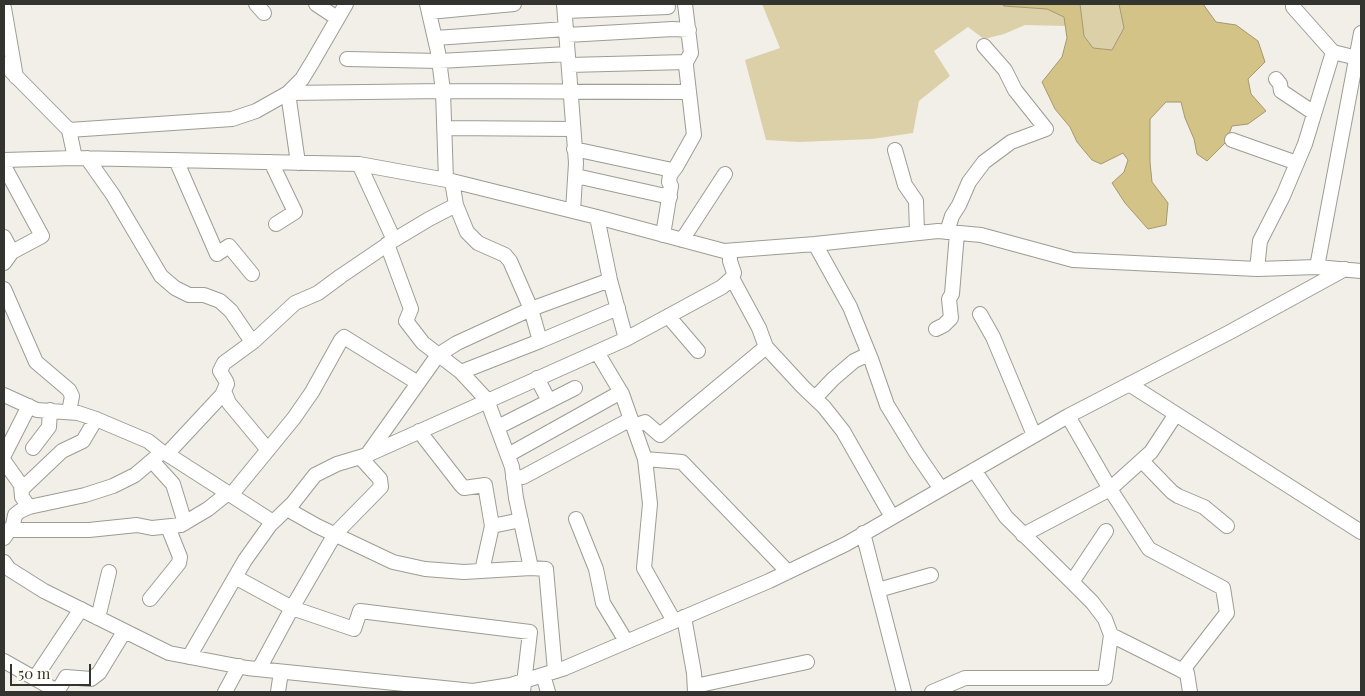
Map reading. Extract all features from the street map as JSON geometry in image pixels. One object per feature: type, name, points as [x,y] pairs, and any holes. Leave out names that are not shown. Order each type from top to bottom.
[{"type":"street","points":[[316,4],[337,18]]},
{"type":"street","points":[[69,130],[232,119],[256,111],[288,93],[302,79],[346,4]]},
{"type":"street","points":[[514,4],[428,8],[435,38],[443,91],[449,181],[456,205],[467,232],[478,244],[505,256],[510,261],[531,309],[540,341]]},
{"type":"street","points":[[663,235],[670,197],[670,175],[694,135],[686,62],[691,53],[685,4]]},
{"type":"street","points":[[1293,4],[1293,7],[1334,52],[1357,58]]},
{"type":"street","points":[[574,211],[576,176],[564,8],[668,7]]},
{"type":"street","points":[[4,8],[16,77]]},
{"type":"street","points":[[435,38],[566,32],[689,30]]},
{"type":"street","points":[[1317,266],[1361,33]]},
{"type":"street","points":[[936,328],[944,325],[951,318],[949,299],[952,294],[952,216],[959,206],[969,182],[984,162],[1011,142],[1046,129],[1015,90],[1005,70],[984,46]]},
{"type":"street","points":[[1258,269],[1260,240],[1283,196],[1305,144],[1334,52]]},
{"type":"street","points":[[347,59],[439,61],[569,59],[686,62]]},
{"type":"street","points":[[4,64],[69,130],[81,158],[113,195],[161,276],[175,288],[189,295],[204,295],[220,301],[254,341]]},
{"type":"street","points":[[1276,79],[1282,91],[1314,113]]},
{"type":"street","points":[[288,93],[443,91],[689,92]]},
{"type":"street","points":[[288,93],[298,163]]},
{"type":"street","points":[[444,128],[573,129]]},
{"type":"street","points":[[1232,140],[1297,163]]},
{"type":"street","points":[[574,149],[672,170]]},
{"type":"street","points":[[895,150],[905,185],[916,202],[917,233]]},
{"type":"street","points":[[4,160],[81,158],[360,164],[449,181],[597,216],[724,251],[917,233],[952,232],[980,235],[1073,260],[1258,269],[1317,266],[1361,271]]},
{"type":"street","points":[[176,160],[217,254],[229,246],[252,274]]},
{"type":"street","points":[[271,162],[295,212],[276,224]]},
{"type":"street","points":[[360,164],[391,242],[411,309],[406,321],[423,343],[461,372],[487,400],[508,456],[531,568]]},
{"type":"street","points":[[4,166],[42,236],[8,257],[4,237]]},
{"type":"street","points":[[682,240],[725,174]]},
{"type":"street","points":[[576,176],[670,197]]},
{"type":"street","points":[[418,383],[344,337],[305,403],[268,450],[229,494],[185,523],[152,528],[137,526],[7,534],[15,515],[29,507],[85,495],[113,486],[135,475],[161,456],[222,395],[227,384],[220,371],[221,366],[229,358],[254,341],[295,303],[318,293],[391,242],[456,205]]},
{"type":"street","points":[[597,216],[610,280],[626,339]]},
{"type":"street","points":[[815,244],[850,307],[887,404],[941,489]]},
{"type":"street","points":[[189,657],[245,560],[273,522],[287,509],[315,475],[337,464],[363,456],[626,339],[722,287],[732,278],[734,273],[730,261],[730,251]]},
{"type":"street","points":[[4,562],[9,569],[44,591],[170,653],[360,686],[473,691],[512,685],[523,686],[549,673],[788,572],[846,544],[1068,416],[1345,269]]},
{"type":"street","points":[[732,278],[755,320],[766,347],[824,406],[843,431],[892,517]]},
{"type":"street","points":[[363,456],[438,355],[457,343],[531,309],[610,280]]},
{"type":"street","points":[[4,289],[36,362],[69,390],[72,396],[68,412]]},
{"type":"street","points":[[461,372],[618,308]]},
{"type":"street","points":[[980,314],[993,337],[1034,435]]},
{"type":"street","points":[[668,316],[698,351]]},
{"type":"street","points":[[513,478],[523,477],[632,422],[645,422],[660,434],[766,347]]},
{"type":"street","points":[[597,352],[621,392],[645,459],[650,504],[644,568],[679,619],[694,673],[695,689],[807,662]]},
{"type":"street","points":[[815,398],[854,361],[869,354]]},
{"type":"street","points":[[538,378],[549,401]]},
{"type":"street","points":[[1129,384],[1361,532]]},
{"type":"street","points":[[498,427],[575,388]]},
{"type":"street","points":[[224,391],[229,403],[268,450]]},
{"type":"street","points":[[508,456],[621,392]]},
{"type":"street","points":[[4,395],[37,410],[78,412],[148,441],[161,456],[174,484],[185,523]]},
{"type":"street","points":[[4,455],[29,406]]},
{"type":"street","points":[[33,448],[48,427],[50,410]]},
{"type":"street","points":[[1023,536],[1110,489],[1151,452],[1176,414]]},
{"type":"street","points":[[1068,416],[1110,489],[1149,548],[1223,588],[1227,613],[1182,671]]},
{"type":"street","points":[[29,507],[22,497],[23,488],[62,451],[83,441],[96,419]]},
{"type":"street","points":[[420,431],[461,486],[464,488],[485,485],[492,526],[482,572]]},
{"type":"street","points":[[161,456],[229,494],[273,522]]},
{"type":"street","points":[[259,669],[334,534],[381,486],[380,479],[363,456]]},
{"type":"street","points":[[645,459],[682,462],[788,572]]},
{"type":"street","points":[[4,461],[23,488]]},
{"type":"street","points":[[1142,461],[1172,492],[1204,507],[1227,526]]},
{"type":"street","points":[[939,691],[965,678],[1105,678],[1111,635],[1105,619],[1072,582],[1023,536],[1006,517],[974,470]]},
{"type":"street","points":[[287,509],[317,526],[393,562],[464,572],[531,568],[546,569],[548,692]]},
{"type":"street","points":[[576,519],[596,569],[603,602],[626,641]]},
{"type":"street","points":[[492,526],[521,520]]},
{"type":"street","points":[[150,599],[179,563],[180,557],[168,527]]},
{"type":"street","points":[[1072,582],[1106,531]]},
{"type":"street","points":[[863,533],[904,692]]},
{"type":"street","points":[[98,618],[109,572]]},
{"type":"street","points":[[878,590],[931,575]]},
{"type":"street","points":[[235,577],[292,608],[354,629],[360,611],[530,632],[523,686]]},
{"type":"street","points":[[35,678],[81,609]]},
{"type":"street","points":[[4,661],[57,692],[66,677],[91,679],[98,674],[124,632]]},
{"type":"street","points":[[1111,635],[1186,673],[1190,692]]},
{"type":"street","points":[[225,692],[239,666]]},
{"type":"street","points":[[278,692],[281,672]]},
{"type":"shaded area","points":[[762,4],[1002,4],[1004,6],[1047,9],[1064,17],[1066,26],[1025,25],[1004,34],[984,39],[968,27],[934,51],[950,76],[919,101],[913,133],[872,139],[799,142],[766,140],[745,60],[780,48]]},
{"type":"shaded area","points":[[1002,4],[1080,4],[1084,36],[1093,48],[1112,50],[1124,28],[1119,4],[1203,4],[1216,22],[1236,25],[1258,41],[1265,62],[1248,79],[1251,94],[1266,111],[1248,124],[1232,126],[1226,142],[1207,161],[1197,154],[1194,139],[1185,118],[1181,102],[1166,102],[1150,119],[1150,162],[1152,182],[1168,203],[1166,225],[1148,229],[1125,203],[1112,183],[1124,172],[1128,160],[1123,153],[1101,164],[1092,160],[1077,142],[1070,127],[1055,109],[1042,82],[1062,57],[1067,38],[1064,17],[1047,9],[1004,6]]},
{"type":"shaded area","points":[[1080,4],[1119,4],[1124,28],[1112,50],[1093,48],[1084,36]]}]
